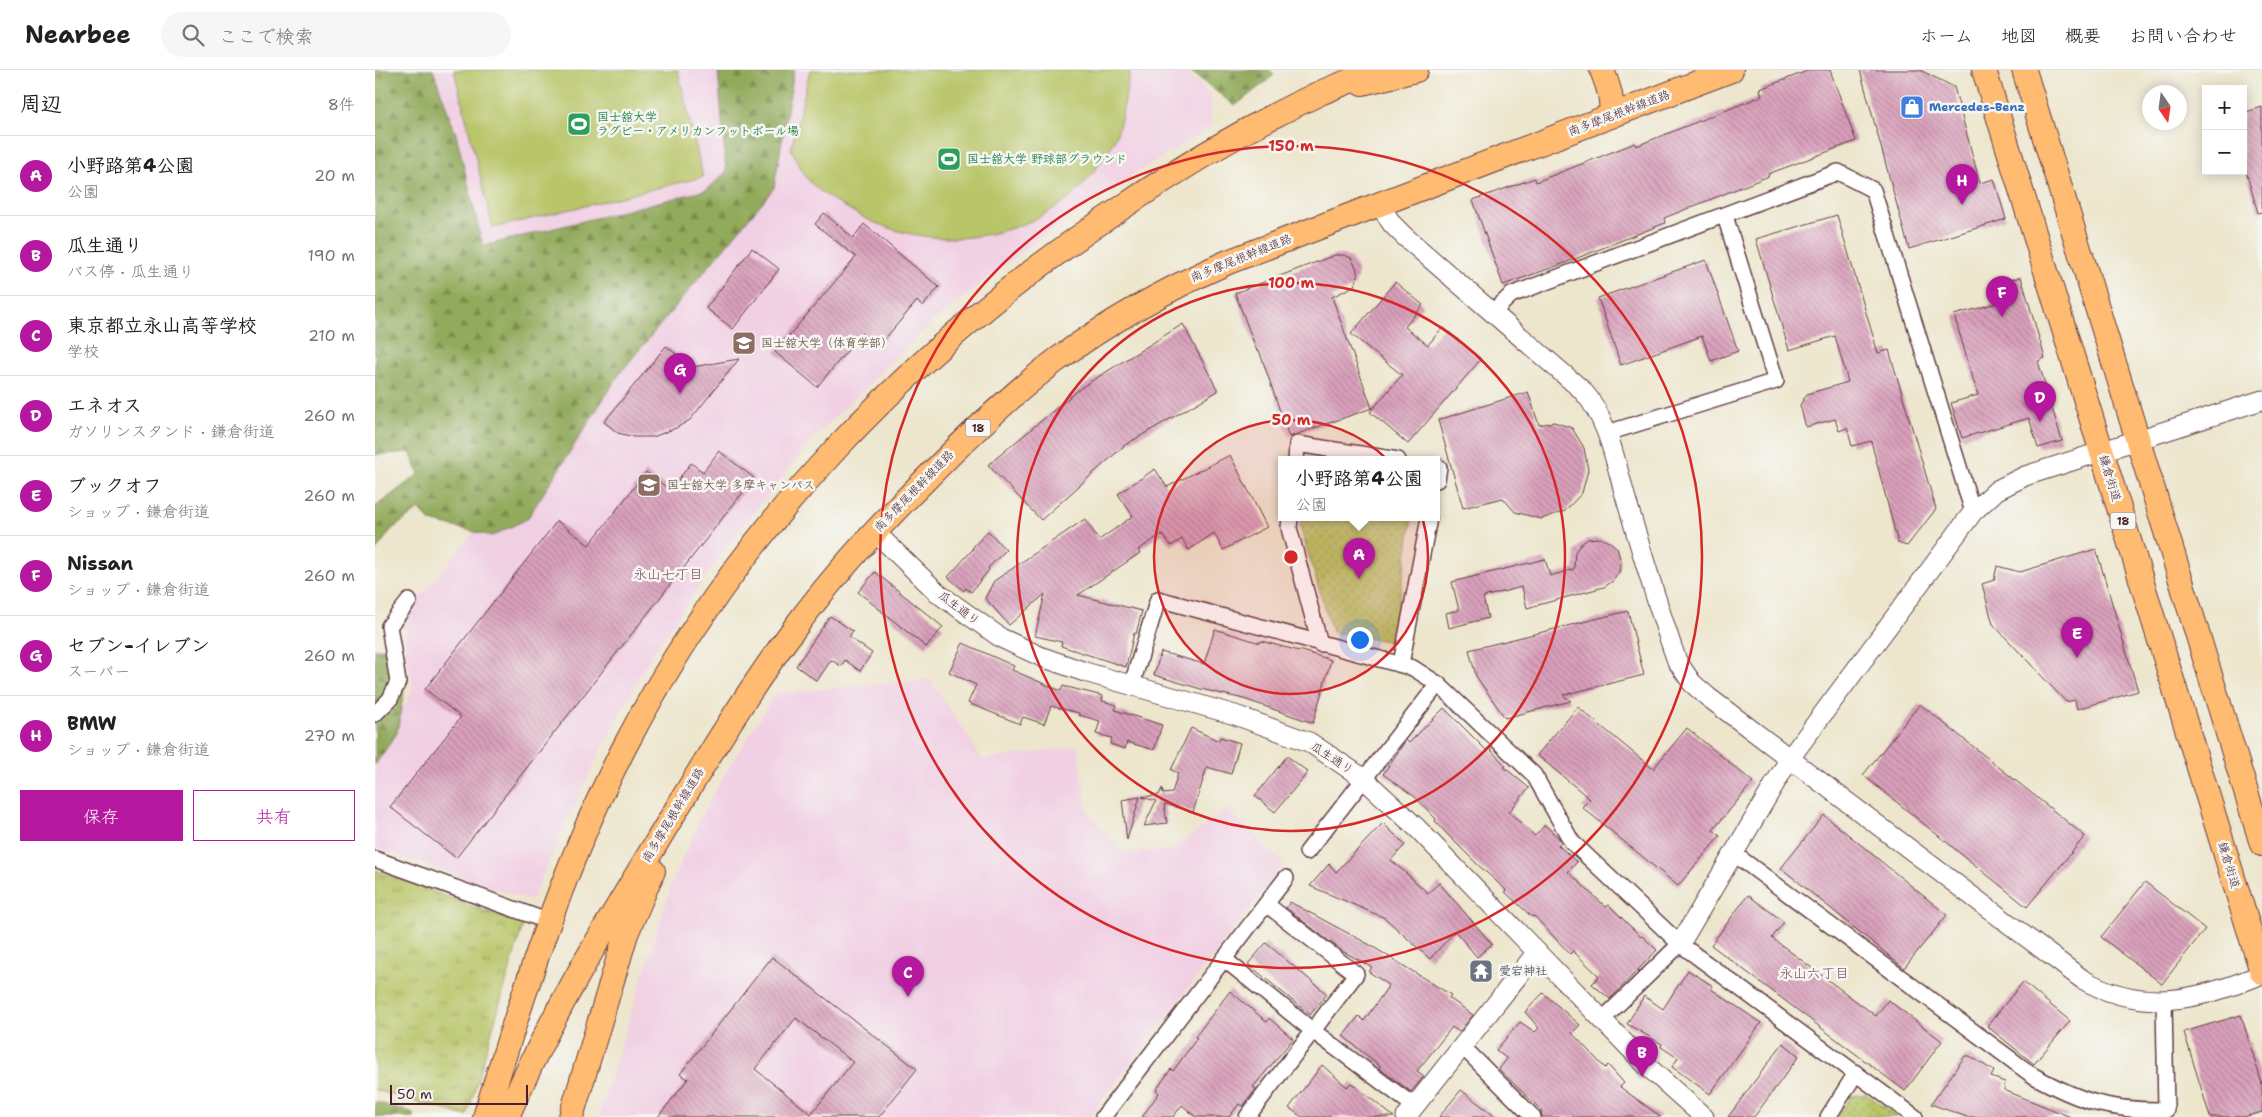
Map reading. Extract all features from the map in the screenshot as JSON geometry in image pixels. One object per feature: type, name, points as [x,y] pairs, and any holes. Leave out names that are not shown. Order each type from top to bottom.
[{"type":"main road","points":[[485,1117],[547,921],[599,798],[625,746],[663,679],[739,566],[835,448],[926,359],[1039,265],[1082,234],[1198,158],[1272,117],[1322,92],[1379,70]]},
{"type":"main road","points":[[1322,92],[1416,70]]},
{"type":"main road","points":[[1602,70],[1611,93],[1611,116]]},
{"type":"main road","name":"南多摩尾根幹線道路","points":[[507,1117],[559,1005],[727,728],[790,634],[875,532],[967,437],[1033,379],[1096,333],[1183,282],[1269,245],[1731,70]]},
{"type":"main road","name":"鎌倉街道","points":[[1984,70],[2262,973]]},
{"type":"main road","points":[[2024,70],[2262,844]]},
{"type":"main road","points":[[571,1117],[626,934],[685,796]]},
{"type":"street","points":[[1493,312],[1511,295],[1838,172],[1873,190],[1973,512]]},
{"type":"street","points":[[1379,204],[1392,224],[1404,236],[1493,312],[1590,399],[1607,433],[1631,517],[1677,661],[1692,683],[2082,979],[2100,989],[2119,996],[2164,1001],[2203,994],[2239,984],[2262,973]]},
{"type":"street","points":[[1607,433],[1776,381],[1725,216]]},
{"type":"street","points":[[1602,1020],[1680,944],[1790,758],[1973,512],[1997,490],[2025,476],[2262,400]]},
{"type":"street","points":[[1296,456],[1297,444],[1373,456]]},
{"type":"street","points":[[1290,521],[1289,528],[1320,644]]},
{"type":"street","points":[[1401,664],[1428,521]]},
{"type":"street","name":"瓜生通り","points":[[875,532],[939,594],[1001,638],[1042,657],[1085,672],[1235,714],[1309,742],[1363,778],[1418,829],[1647,1066],[1704,1117]]},
{"type":"street","points":[[1132,684],[1159,599],[1413,668],[1438,684],[1534,775],[1572,842],[1680,944],[1915,1117]]},
{"type":"street","points":[[375,714],[390,699],[397,682],[389,626],[409,601]]},
{"type":"street","points":[[1307,852],[1438,684]]},
{"type":"street","points":[[1733,853],[2032,1075],[2062,1092],[2091,1102],[2129,1110],[2166,1110],[2164,1001]]},
{"type":"street","points":[[375,859],[547,921]]},
{"type":"street","points":[[1103,1117],[1286,878]]},
{"type":"street","points":[[1247,1117],[1356,974],[1266,904]]},
{"type":"street","points":[[1224,959],[1410,1111],[1537,952]]},
{"type":"street","points":[[1463,1047],[1533,1117]]},
{"type":"street","points":[[1828,1117],[1856,1073]]},
{"type":"shaded area","name":"国士舘大学 多摩キャンパス","points":[[375,70],[1182,70],[1211,94],[1211,127],[1125,180],[1029,246],[928,326],[811,441],[725,549],[651,655],[585,782],[531,901],[378,848],[375,845],[375,720],[406,704],[413,688],[406,653],[404,617],[478,527],[466,317]]},
{"type":"shaded area","points":[[930,679],[983,760],[1078,746],[1087,810],[1122,853],[1172,850],[1227,809],[1284,864],[1089,1117],[598,1117],[674,877],[703,813],[729,767],[776,693]]},
{"type":"green space","points":[[375,70],[433,70],[456,134],[483,246],[707,190],[726,172],[718,70],[794,70],[774,188],[620,373],[527,519],[492,536],[430,521],[419,509],[391,530],[375,552],[375,507],[419,474],[410,452],[375,455]]},
{"type":"green space","name":"国士舘大学 ラグビー・アメリカンフットボール場","points":[[454,70],[678,70],[703,177],[493,228]]},
{"type":"green space","name":"国士舘大学 野球部グラウンド","points":[[810,70],[1130,71],[1122,117],[1114,141],[1098,166],[1078,190],[1064,202],[1040,216],[1015,227],[989,234],[962,238],[908,233],[882,226],[839,203],[810,182],[791,149]]},
{"type":"green space","points":[[1189,70],[1270,70],[1274,75],[1235,106]]},
{"type":"green space","points":[[1301,521],[1412,521],[1393,642],[1332,632],[1300,526]]},
{"type":"green space","points":[[375,649],[386,649],[404,690],[397,733],[375,765]]},
{"type":"green space","points":[[375,870],[523,925],[467,1116],[375,1090]]},
{"type":"green space","points":[[1866,1094],[1898,1117],[1837,1117],[1851,1096]]},
{"type":"green space","points":[[375,1102],[411,1112],[415,1117],[375,1117]]},
{"type":"building","points":[[1810,70],[1830,70],[1856,141],[1768,174],[1769,176],[1664,218],[1665,223],[1565,263],[1503,285],[1473,200],[1535,178],[1536,182],[1635,143],[1636,146],[1762,96],[1760,89]]},
{"type":"building","points":[[1860,70],[1920,70],[1954,87],[1980,183],[1994,179],[2006,219],[1909,249]]},
{"type":"building","points":[[2262,107],[2262,212],[2258,213],[2247,175],[2247,112]]},
{"type":"building","points":[[824,213],[853,238],[864,224],[939,287],[923,306],[917,301],[878,347],[862,333],[817,387],[775,352],[856,257],[815,224]]},
{"type":"building","points":[[1837,215],[1878,353],[1889,350],[1936,509],[1907,546],[1898,543],[1871,441],[1852,446],[1847,428],[1839,431],[1835,419],[1806,427],[1800,405],[1807,394],[1848,382],[1835,336],[1789,350],[1756,239]]},
{"type":"building","points":[[752,248],[779,269],[733,329],[706,308]]},
{"type":"building","points":[[1335,255],[1351,258],[1358,275],[1354,286],[1332,297],[1372,408],[1289,437],[1259,350],[1257,351],[1235,293]]},
{"type":"building","points":[[1706,260],[1738,351],[1711,361],[1702,336],[1621,365],[1598,298]]},
{"type":"building","points":[[2021,277],[2045,358],[2038,361],[2062,441],[2038,448],[2029,418],[1962,438],[1951,403],[1978,395],[1954,315],[2004,301],[1998,283]]},
{"type":"building","points":[[1395,282],[1423,305],[1405,327],[1428,345],[1443,327],[1481,359],[1408,444],[1370,412],[1402,375],[1351,334]]},
{"type":"building","points":[[1183,324],[1218,391],[1125,445],[1041,520],[988,465],[1082,387]]},
{"type":"building","points":[[666,346],[692,367],[739,359],[690,420],[653,437],[634,437],[618,433],[604,422]]},
{"type":"building","points":[[1528,392],[1539,425],[1554,422],[1572,428],[1584,448],[1588,470],[1582,493],[1565,511],[1541,519],[1515,512],[1503,498],[1463,508],[1438,420]]},
{"type":"building","name":"国士舘大学 多摩キャンパス","points":[[719,451],[754,478],[456,858],[390,807],[461,717],[425,689],[557,521],[589,545],[646,472],[670,490],[691,463],[703,472]]},
{"type":"building","points":[[1230,455],[1267,527],[1223,550],[1214,533],[1189,550],[1182,539],[1171,546],[1162,534],[1138,550],[1140,553],[1078,595],[1142,611],[1136,634],[1134,633],[1126,667],[1061,646],[1062,642],[1035,636],[1045,594],[1009,625],[985,598],[994,581],[1085,519],[1099,540],[1133,516],[1118,494],[1155,469],[1167,487]]},
{"type":"building","points":[[988,531],[1006,550],[988,568],[989,570],[971,592],[966,588],[964,591],[948,577]]},
{"type":"building","points":[[1599,538],[1610,542],[1617,548],[1621,562],[1619,572],[1613,581],[1604,587],[1527,608],[1522,587],[1483,597],[1488,618],[1449,628],[1446,613],[1459,610],[1452,582],[1545,559],[1550,576],[1574,569],[1575,552],[1581,544],[1588,539]]},
{"type":"building","points":[[2096,549],[2138,691],[2077,709],[2075,700],[2066,702],[1993,624],[1982,584],[1994,580],[1997,566],[2020,572]]},
{"type":"building","points":[[875,572],[943,627],[926,647],[858,592]]},
{"type":"building","points":[[1628,611],[1644,675],[1563,695],[1571,701],[1505,718],[1476,676],[1469,650]]},
{"type":"building","points":[[830,616],[853,631],[849,637],[872,653],[860,671],[845,660],[841,666],[831,660],[817,681],[796,666]]},
{"type":"building","points":[[1215,629],[1260,643],[1261,641],[1299,650],[1331,660],[1313,723],[1244,699],[1154,675],[1161,652],[1204,664]]},
{"type":"building","points":[[963,643],[1014,666],[1012,670],[1061,691],[1063,686],[1103,696],[1102,701],[1117,705],[1115,710],[1162,725],[1154,750],[1127,742],[1125,749],[1110,744],[1112,738],[1096,734],[1100,721],[1079,715],[1079,713],[1051,706],[1044,724],[1023,717],[1020,724],[968,703],[976,685],[949,672]]},
{"type":"building","points":[[1920,704],[2085,836],[2027,907],[1863,775]]},
{"type":"building","points":[[1578,707],[1653,769],[1687,728],[1753,782],[1713,830],[1720,836],[1678,886],[1582,807],[1590,799],[1537,755]]},
{"type":"building","points":[[1444,708],[1486,750],[1489,748],[1506,766],[1504,767],[1529,788],[1509,812],[1535,836],[1545,825],[1558,837],[1561,842],[1558,845],[1577,862],[1568,872],[1606,907],[1609,905],[1657,950],[1610,999],[1592,984],[1599,976],[1573,951],[1570,954],[1534,916],[1532,917],[1505,892],[1506,890],[1448,835],[1415,797],[1383,774],[1406,740],[1409,743]]},
{"type":"building","points":[[1191,728],[1219,741],[1220,737],[1240,743],[1231,774],[1207,767],[1193,812],[1164,804],[1167,823],[1144,826],[1156,801],[1142,797],[1159,795],[1162,788],[1163,794],[1172,793],[1178,773],[1171,770]]},
{"type":"building","points":[[1287,756],[1308,772],[1275,812],[1255,796]]},
{"type":"building","points":[[1140,797],[1127,840],[1122,800]]},
{"type":"building","points":[[1824,815],[1947,915],[1904,968],[1781,868]]},
{"type":"building","points":[[1383,823],[1405,845],[1391,860],[1428,893],[1439,883],[1492,944],[1477,957],[1455,931],[1430,959],[1385,918],[1310,886],[1329,864],[1336,872]]},
{"type":"building","points":[[2145,882],[2205,929],[2162,984],[2101,937]]},
{"type":"building","points":[[1748,895],[1784,922],[1772,938],[1876,1016],[1888,1000],[1942,1041],[1905,1091],[1711,945]]},
{"type":"building","points":[[1290,902],[1370,945],[1451,995],[1449,998],[1473,1015],[1459,1032],[1452,1027],[1417,1071],[1424,1076],[1411,1092],[1379,1068],[1380,1066],[1343,1036],[1359,1016],[1364,1021],[1389,985],[1369,972],[1372,967],[1342,951],[1286,908]]},
{"type":"building","points":[[1266,943],[1327,994],[1310,1015],[1248,964]]},
{"type":"building","points":[[772,957],[917,1069],[879,1117],[658,1117],[688,1079],[680,1074]],"holes":[[[796,1018],[853,1062],[811,1114],[755,1069]]]},
{"type":"building","points":[[1688,970],[1713,986],[1711,989],[1761,1023],[1710,1094],[1672,1067],[1678,1058],[1661,1047],[1662,1044],[1627,1024],[1644,996],[1663,1009]]},
{"type":"building","points":[[2023,982],[2070,1021],[2034,1064],[1987,1026]]},
{"type":"building","points":[[1230,991],[1267,1022],[1269,1018],[1293,1039],[1253,1087],[1256,1089],[1243,1106],[1239,1104],[1229,1117],[1196,1117],[1182,1105],[1173,1117],[1142,1117],[1159,1093],[1156,1090],[1171,1069],[1173,1071],[1197,1038],[1195,1037]]},
{"type":"building","points":[[1543,993],[1580,1025],[1572,1033],[1605,1068],[1608,1065],[1624,1083],[1620,1087],[1661,1117],[1542,1117],[1541,1110],[1499,1069],[1507,1059],[1496,1050],[1520,1022],[1535,1032],[1539,1028],[1525,1012]]},
{"type":"building","points":[[2241,1015],[2262,1084],[2262,1112],[2244,1117],[2210,1117],[2184,1032]]},
{"type":"building","points":[[1783,1043],[1799,1056],[1754,1117],[1728,1117]]},
{"type":"building","points":[[1965,1056],[1970,1056],[1994,1071],[1991,1077],[2005,1082],[2004,1090],[2071,1117],[1967,1117],[1931,1104]]},
{"type":"building","points":[[1322,1065],[1347,1087],[1351,1083],[1394,1117],[1302,1117],[1289,1108]]},
{"type":"building","points":[[1461,1090],[1496,1117],[1439,1117]]},
{"type":"place","name":"Mercedes-Benz","points":[[1912,107]]},
{"type":"place","name":"国士舘大学 ラグビー・アメリカンフットボール場","points":[[579,124]]},
{"type":"place","name":"国士舘大学 野球部グラウンド","points":[[949,159]]},
{"type":"place","name":"BMW","points":[[1962,205]]},
{"type":"place","name":"Nissan","points":[[2002,317]]},
{"type":"place","name":"国士舘大学（体育学部）","points":[[744,343]]},
{"type":"place","name":"セブン-イレブン","points":[[680,394]]},
{"type":"place","name":"エネオス","points":[[2040,422]]},
{"type":"place","name":"国士舘大学 多摩キャンパス","points":[[649,485]]},
{"type":"place","name":"小野路第4公園","points":[[1359,579]]},
{"type":"place","name":"ブックオフ","points":[[2077,658]]},
{"type":"place","name":"愛宕神社","points":[[1481,971]]},
{"type":"place","name":"東京都立永山高等学校","points":[[908,997]]},
{"type":"place","name":"瓜生通り","points":[[1642,1077]]},
{"type":"district","name":"永山七丁目","points":[[668,574]]},
{"type":"district","name":"永山六丁目","points":[[1814,973]]}]
